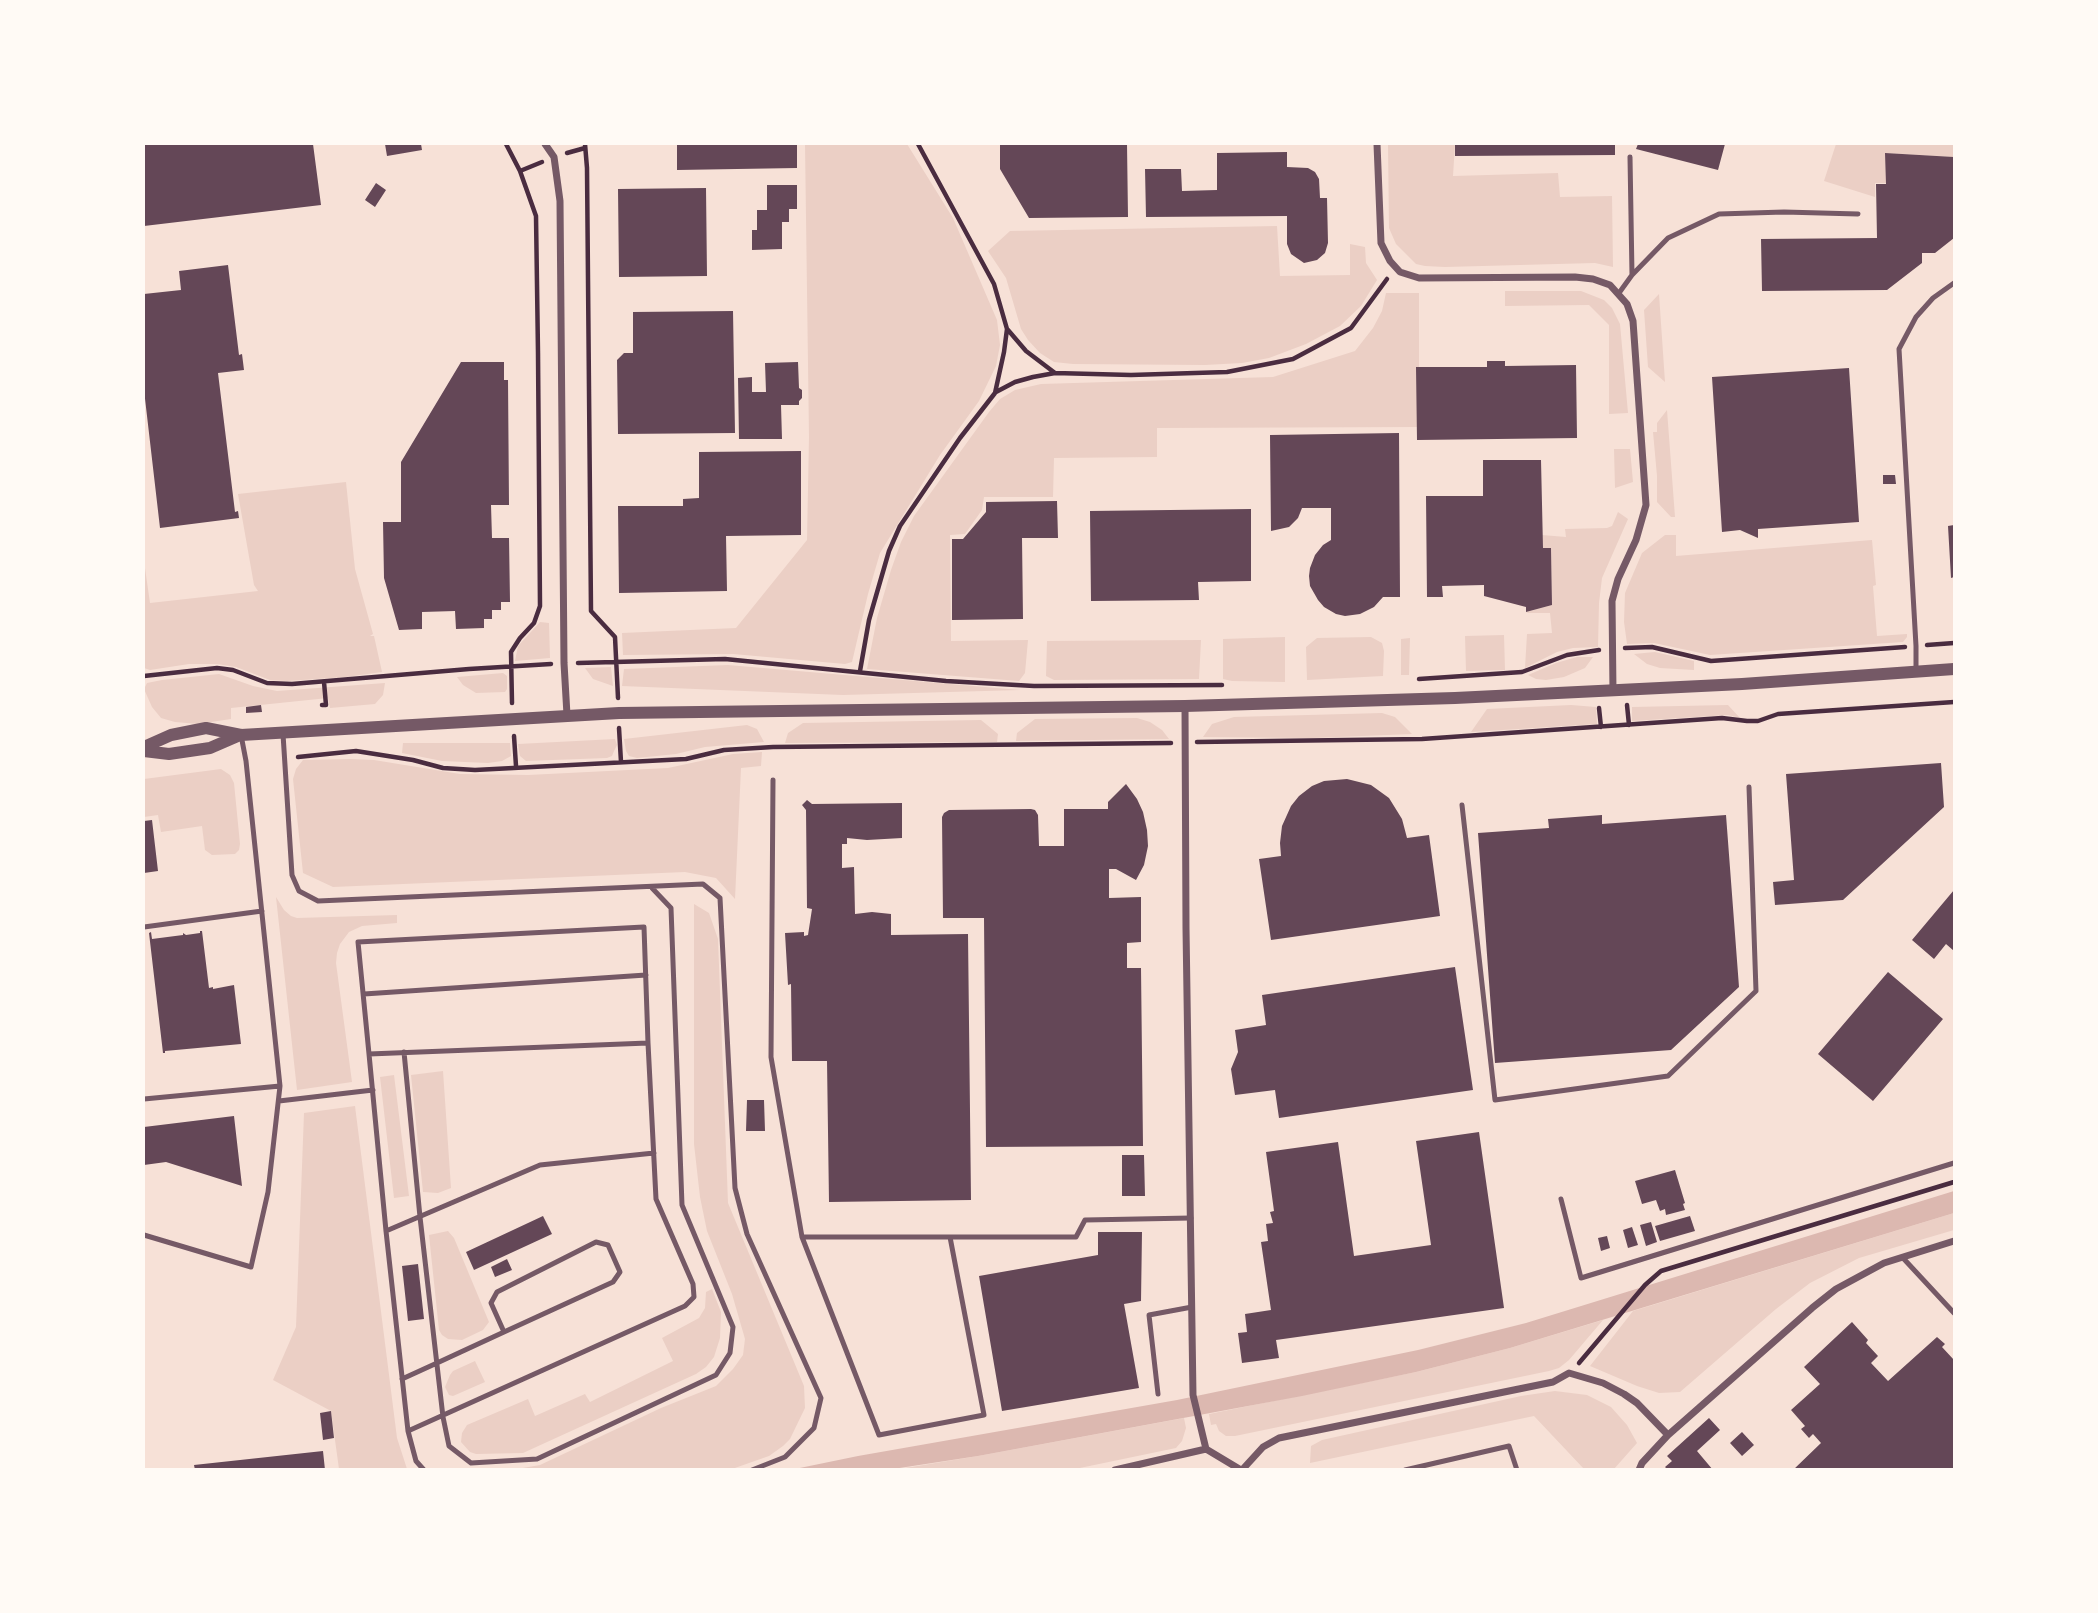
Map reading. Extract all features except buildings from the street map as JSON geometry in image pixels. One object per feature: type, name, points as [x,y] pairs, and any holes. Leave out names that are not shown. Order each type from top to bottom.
[{"type":"street","points":[[545,144],[554,157],[560,201],[564,663],[567,715]]},
{"type":"street","points":[[1377,144],[1380,237],[1386,255],[1394,267],[1419,278],[1593,279],[1611,285],[1627,304],[1633,321],[1646,505],[1636,540],[1618,579],[1612,601],[1613,692]]},
{"type":"street","points":[[144,749],[171,735],[206,728],[241,735],[567,715],[763,710],[1185,706],[1613,692],[1955,669]]},
{"type":"street","points":[[1185,706],[1193,1395],[1206,1449]]},
{"type":"street","points":[[144,749],[169,754],[210,748],[241,735]]},
{"type":"street","points":[[1639,1469],[1668,1435],[1836,1289],[1872,1269],[1955,1241]]},
{"type":"street","points":[[1115,1469],[1206,1449],[1241,1469],[1257,1452],[1279,1438],[1553,1382],[1569,1373],[1603,1383],[1624,1394],[1637,1403],[1668,1435]]},
{"type":"lane","points":[[1630,158],[1632,275]]},
{"type":"lane","points":[[1619,293],[1632,275],[1668,238],[1719,214],[1858,214]]},
{"type":"lane","points":[[1916,672],[1899,349],[1916,317],[1933,298],[1955,284]]},
{"type":"lane","points":[[284,731],[292,875],[299,891],[318,901],[702,884],[720,898],[735,1188],[747,1234],[821,1398],[814,1428],[785,1457],[752,1469]]},
{"type":"lane","points":[[144,1235],[251,1267],[268,1192],[280,1086],[241,735]]},
{"type":"lane","points":[[773,780],[771,1057],[802,1237],[879,1435],[984,1415],[950,1237]]},
{"type":"lane","points":[[1462,805],[1495,1100],[1668,1076],[1756,991],[1749,787]]},
{"type":"lane","points":[[404,1052],[420,1217],[443,1417],[449,1446],[471,1463],[537,1459],[716,1375],[730,1353],[733,1327],[682,1205],[671,908],[652,888]]},
{"type":"lane","points":[[144,927],[262,911]]},
{"type":"lane","points":[[408,1431],[685,1306],[694,1297],[694,1283],[656,1199],[644,927],[358,942],[408,1431],[416,1461],[424,1469]]},
{"type":"lane","points":[[363,994],[646,975]]},
{"type":"lane","points":[[369,1054],[648,1043]]},
{"type":"lane","points":[[144,1099],[280,1086]]},
{"type":"lane","points":[[279,1101],[373,1090]]},
{"type":"lane","points":[[386,1231],[540,1165],[654,1153]]},
{"type":"lane","points":[[1561,1199],[1581,1278],[1955,1163]]},
{"type":"lane","points":[[802,1237],[1076,1237],[1086,1220],[1191,1219]]},
{"type":"lane","points":[[402,1380],[614,1282],[620,1272],[608,1245],[596,1242],[497,1292],[491,1303],[504,1332]]},
{"type":"lane","points":[[1903,1258],[1955,1313]]},
{"type":"lane","points":[[1158,1394],[1149,1315],[1192,1307]]},
{"type":"lane","points":[[1405,1469],[1509,1446],[1517,1469]]},
{"type":"path","points":[[506,144],[520,171],[536,216],[540,580],[540,606],[534,623],[510,652],[510,668]]},
{"type":"path","points":[[585,144],[591,611],[615,636],[616,662]]},
{"type":"path","points":[[918,144],[993,284],[1007,329],[1026,351],[1055,373]]},
{"type":"path","points":[[995,393],[1015,382],[1055,373],[1131,375],[1227,372],[1293,359],[1351,328],[1394,267]]},
{"type":"path","points":[[860,671],[869,620],[889,551],[900,526],[960,438],[995,393],[1002,370],[1007,329]]},
{"type":"path","points":[[1409,679],[1522,672],[1567,655],[1612,649],[1652,647],[1711,661],[1955,643]]},
{"type":"path","points":[[144,676],[216,668],[233,670],[267,683],[292,684],[564,663],[725,659],[946,681],[1034,686],[1223,685]]},
{"type":"path","points":[[322,705],[326,705],[324,681]]},
{"type":"path","points":[[374,754],[443,768],[475,770],[686,759],[724,750],[773,747],[1422,739],[1722,718],[1747,722],[1778,714],[1955,702]]},
{"type":"path","points":[[1569,1373],[1655,1275],[1955,1182]]},
{"type":"shaded area","points":[[805,144],[907,144],[953,218],[997,320],[1000,345],[996,366],[979,401],[940,455],[880,553],[852,662],[845,664],[733,654],[623,655],[622,633],[736,628],[807,540],[809,437]]},
{"type":"shaded area","points":[[1388,144],[1455,144],[1453,176],[1558,173],[1560,197],[1612,196],[1613,267],[1595,263],[1445,267],[1416,264],[1396,244],[1389,228]]},
{"type":"shaded area","points":[[1836,144],[1954,144],[1954,157],[1886,153],[1886,183],[1875,183],[1875,197],[1824,181]]},
{"type":"shaded area","points":[[1277,226],[1280,276],[1350,275],[1350,244],[1365,247],[1366,263],[1377,280],[1361,306],[1340,326],[1306,344],[1269,358],[1242,363],[1205,365],[1054,362],[1040,353],[1021,329],[1006,278],[988,251],[1010,231]]},
{"type":"shaded area","points":[[1505,291],[1581,291],[1604,300],[1612,308],[1620,324],[1628,413],[1609,414],[1609,325],[1589,305],[1505,306]]},
{"type":"shaded area","points":[[1386,293],[1419,293],[1419,427],[1157,428],[1157,457],[1054,458],[1053,497],[984,497],[982,510],[965,534],[950,535],[951,641],[1028,640],[1025,673],[1019,681],[867,669],[877,618],[901,542],[914,516],[1000,399],[1015,390],[1041,384],[1273,377],[1355,351],[1373,328],[1382,311]]},
{"type":"shaded area","points":[[1659,294],[1665,382],[1648,367],[1644,310]]},
{"type":"shaded area","points":[[1667,410],[1675,517],[1671,517],[1657,502],[1653,432],[1657,432],[1657,423]]},
{"type":"shaded area","points":[[1614,449],[1630,449],[1633,482],[1615,488]]},
{"type":"shaded area","points":[[346,482],[355,569],[373,634],[370,636],[374,636],[382,672],[287,681],[270,680],[236,667],[217,664],[189,664],[150,670],[144,668],[144,561],[150,603],[258,591],[254,585],[238,494]]},
{"type":"shaded area","points":[[1618,512],[1628,519],[1602,578],[1598,647],[1557,652],[1525,668],[1527,634],[1552,633],[1550,613],[1526,612],[1552,605],[1551,548],[1543,548],[1542,535],[1566,537],[1565,529],[1607,528],[1612,526]]},
{"type":"shaded area","points":[[1665,535],[1676,535],[1676,556],[1872,540],[1877,636],[1907,634],[1907,637],[1903,642],[1710,655],[1654,643],[1627,644],[1624,622],[1625,593],[1642,553]]},
{"type":"shaded area","points":[[540,622],[549,623],[550,658],[515,661],[518,646]]},
{"type":"shaded area","points":[[1504,635],[1505,670],[1466,671],[1465,636]]},
{"type":"shaded area","points":[[1285,637],[1285,682],[1223,679],[1223,639]]},
{"type":"shaded area","points":[[1371,637],[1382,643],[1383,676],[1307,680],[1306,647],[1317,638]]},
{"type":"shaded area","points":[[1410,638],[1409,675],[1401,675],[1401,639]]},
{"type":"shaded area","points":[[1201,640],[1199,679],[1054,680],[1046,676],[1047,641]]},
{"type":"shaded area","points":[[1655,652],[1694,661],[1694,670],[1660,668],[1647,664],[1634,654]]},
{"type":"shaded area","points":[[1577,657],[1593,657],[1585,668],[1564,677],[1546,680],[1528,675],[1556,663]]},
{"type":"shaded area","points":[[728,665],[1020,690],[843,695],[622,686],[624,669]]},
{"type":"shaded area","points":[[611,667],[613,686],[593,679],[585,668]]},
{"type":"shaded area","points":[[503,673],[507,676],[505,692],[476,693],[463,685],[457,677]]},
{"type":"shaded area","points":[[219,674],[277,691],[385,683],[383,695],[375,704],[330,708],[328,698],[231,708],[231,719],[198,724],[161,718],[152,707],[144,689],[147,683],[162,680]]},
{"type":"shaded area","points":[[1571,705],[1596,707],[1597,724],[1471,732],[1487,709]]},
{"type":"shaded area","points":[[1728,705],[1740,718],[1728,715],[1632,721],[1632,707]]},
{"type":"shaded area","points":[[1382,713],[1395,717],[1412,734],[1312,738],[1203,737],[1212,724],[1234,717]]},
{"type":"shaded area","points":[[1137,718],[1150,722],[1169,739],[1016,741],[1017,733],[1035,719]]},
{"type":"shaded area","points":[[981,720],[998,734],[997,742],[785,743],[788,733],[803,723]]},
{"type":"shaded area","points":[[747,725],[757,729],[764,742],[705,747],[676,754],[637,758],[629,756],[624,739]]},
{"type":"shaded area","points":[[615,739],[617,745],[612,756],[607,758],[526,761],[520,756],[518,744]]},
{"type":"shaded area","points":[[403,743],[510,743],[511,756],[502,761],[488,763],[442,761],[402,753]]},
{"type":"shaded area","points":[[762,752],[761,766],[741,768],[735,899],[716,878],[685,872],[333,887],[303,873],[293,779],[303,760],[374,760],[460,774],[528,775],[668,768],[733,754]]},
{"type":"shaded area","points":[[221,769],[230,775],[234,783],[240,844],[235,854],[212,855],[205,850],[202,826],[161,832],[158,815],[144,817],[144,779]]},
{"type":"shaded area","points":[[276,897],[284,910],[297,918],[397,915],[397,923],[362,926],[349,932],[337,953],[336,963],[352,1082],[297,1090]]},
{"type":"shaded area","points":[[694,904],[709,913],[718,939],[728,1203],[804,1386],[805,1408],[790,1439],[783,1446],[769,1456],[732,1469],[517,1469],[540,1465],[661,1408],[716,1386],[743,1355],[745,1339],[732,1294],[707,1231],[694,1144]]},
{"type":"shaded area","points":[[443,1071],[451,1188],[438,1193],[423,1192],[411,1075]]},
{"type":"shaded area","points":[[394,1075],[409,1196],[394,1198],[380,1077]]},
{"type":"shaded area","points":[[355,1106],[397,1438],[407,1469],[339,1469],[331,1411],[273,1380],[296,1327],[304,1113]]},
{"type":"shaded area","points":[[1954,1191],[1954,1213],[1510,1348],[1416,1372],[978,1456],[893,1469],[790,1470],[1177,1400],[1418,1350],[1526,1323]]},
{"type":"shaded area","points":[[1954,1213],[1954,1230],[1859,1258],[1810,1283],[1680,1392],[1659,1393],[1590,1366],[1633,1311]]},
{"type":"shaded area","points":[[448,1231],[454,1238],[489,1322],[483,1330],[462,1340],[448,1339],[439,1330],[429,1235]]},
{"type":"shaded area","points":[[712,1289],[721,1312],[720,1338],[714,1357],[696,1374],[523,1453],[476,1454],[470,1452],[461,1442],[467,1425],[528,1399],[535,1416],[585,1394],[590,1402],[673,1361],[662,1338],[699,1318],[705,1308],[706,1292]]},
{"type":"shaded area","points":[[1603,1320],[1569,1360],[1559,1368],[1549,1371],[1235,1436],[1226,1436],[1219,1431],[1216,1424],[1211,1425],[1209,1414],[1416,1372]]},
{"type":"shaded area","points":[[475,1361],[485,1382],[453,1396],[449,1395],[445,1387],[453,1371]]},
{"type":"shaded area","points":[[1555,1391],[1587,1395],[1611,1407],[1627,1425],[1637,1443],[1614,1469],[1584,1469],[1534,1416],[1310,1463],[1311,1446],[1322,1440],[1521,1396]]},
{"type":"shaded area","points":[[1184,1418],[1186,1428],[1182,1441],[1176,1448],[1075,1469],[893,1470],[978,1456]]}]
